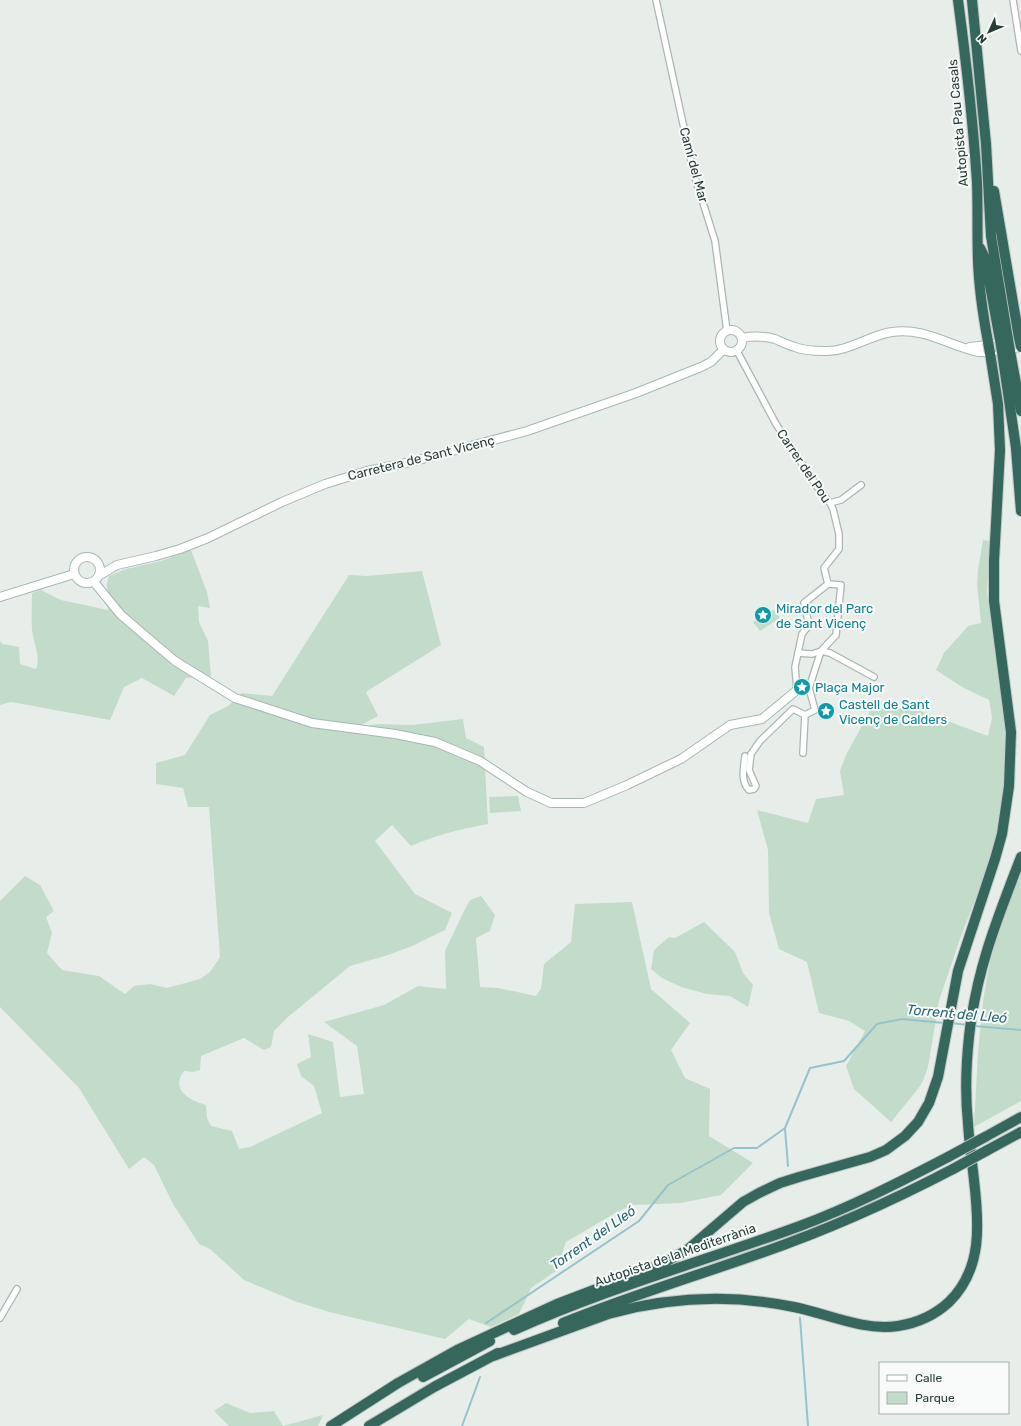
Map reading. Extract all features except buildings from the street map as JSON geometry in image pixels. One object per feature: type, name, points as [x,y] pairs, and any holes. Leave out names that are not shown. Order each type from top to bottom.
[{"type":"highway","name":"Autopista Pau Casals","points":[[958,0],[974,136],[979,244]]},
{"type":"highway","name":"Autopista Pau Casals","points":[[972,0],[986,144]]},
{"type":"highway","points":[[986,144],[991,236],[1004,340]]},
{"type":"highway","points":[[986,144],[1021,343]]},
{"type":"highway","points":[[979,244],[985,258],[1021,411]]},
{"type":"highway","points":[[331,1426],[398,1383],[457,1350],[557,1304],[662,1264],[687,1250],[743,1202],[759,1194],[799,1177],[870,1157],[886,1150],[912,1130],[924,1112],[934,1091],[938,1077],[958,971],[1002,834],[1009,786],[1011,732],[994,601],[994,560],[999,463],[998,404],[982,307],[978,260],[979,244]]},
{"type":"highway","points":[[1006,351],[1021,511]]},
{"type":"highway","points":[[493,1356],[608,1314],[662,1302],[706,1299],[758,1301],[796,1307],[855,1323],[885,1327],[920,1320],[932,1315],[947,1304],[960,1290],[969,1273],[975,1254],[978,1234],[978,1207],[967,1104],[967,1055],[973,1005],[988,944],[1000,908],[1021,857]]},
{"type":"highway","name":"Autopista de la Mediterrània","points":[[343,1426],[431,1372],[530,1323],[622,1287],[800,1226],[871,1195],[948,1157],[1021,1117]]},
{"type":"highway","name":"Autopista de la Mediterrània","points":[[369,1426],[434,1387],[522,1341],[595,1310],[757,1255],[831,1227],[892,1200],[986,1152],[1021,1132]]},
{"type":"street","name":"Camí del Mar","points":[[656,0],[694,174],[716,241],[728,331]]},
{"type":"street","points":[[1013,0],[1021,51]]},
{"type":"street","points":[[734,330],[740,334],[742,338],[742,345],[737,351],[730,352],[722,346],[722,336],[728,331],[734,330]]},
{"type":"street","points":[[742,338],[762,336],[796,348],[828,352],[848,347],[884,334],[902,331],[921,333],[983,352],[1021,343]]},
{"type":"street","name":"Carretera de Sant Vicenç","points":[[100,575],[117,565],[180,549],[208,538],[282,502],[325,484],[367,471],[411,462],[528,431],[636,393],[711,362],[724,349]]},
{"type":"street","name":"Carrer del Pou","points":[[737,351],[776,424],[818,488],[830,503],[839,534],[839,549],[824,568],[828,584]]},
{"type":"street","points":[[830,503],[841,500],[861,485]]},
{"type":"street","points":[[86,557],[94,559],[100,568],[100,575],[94,582],[86,584],[82,583],[74,574],[74,566],[79,560],[86,557]]},
{"type":"street","name":"Carretera de Sant Vicenç","points":[[94,559],[117,565]]},
{"type":"street","points":[[0,597],[74,574]]},
{"type":"street","points":[[94,582],[121,614],[175,661],[235,698],[312,723],[394,734],[436,742],[480,761],[527,792],[551,803],[584,802],[627,785],[681,759],[730,725],[762,719],[797,690],[808,688]]},
{"type":"street","points":[[797,690],[794,667],[802,634],[809,625],[804,603],[828,584],[841,585],[836,635],[821,651],[808,688],[815,710],[805,716]]},
{"type":"street","points":[[798,653],[812,654],[821,651],[830,653],[874,677]]},
{"type":"street","points":[[745,756],[743,776],[745,787],[749,790],[754,789],[756,786],[749,770],[751,754],[760,742],[793,709],[805,716]]},
{"type":"street","points":[[803,753],[805,716]]},
{"type":"street","points":[[0,1318],[17,1289]]},
{"type":"green space","points":[[983,540],[990,541],[987,593],[1005,722],[1004,778],[997,833],[988,867],[961,936],[939,1001],[928,1067],[923,1081],[891,1122],[854,1089],[846,1066],[865,1031],[849,1021],[819,1013],[807,962],[779,949],[769,913],[768,850],[757,810],[808,823],[816,799],[844,795],[840,771],[846,755],[871,709],[912,708],[988,736],[992,718],[989,700],[962,687],[936,670],[944,653],[968,626],[981,623],[977,584]]},
{"type":"green space","points":[[191,550],[207,592],[210,608],[198,606],[199,622],[208,641],[211,676],[186,678],[174,696],[142,678],[124,687],[110,720],[11,702],[0,705],[0,641],[3,644],[19,647],[20,664],[36,669],[38,659],[32,629],[32,593],[41,590],[61,600],[108,610],[107,583],[109,576],[126,569],[161,561]]},
{"type":"green space","points":[[422,571],[441,645],[366,692],[378,716],[355,728],[378,724],[412,725],[463,719],[466,738],[484,747],[488,824],[449,833],[411,846],[392,825],[375,841],[415,894],[452,913],[445,930],[410,947],[350,966],[288,1017],[274,1031],[271,1047],[264,1050],[244,1038],[201,1056],[200,1070],[193,1072],[184,1071],[180,1078],[180,1089],[188,1097],[206,1105],[207,1118],[211,1126],[232,1131],[239,1149],[250,1147],[322,1113],[314,1086],[301,1076],[297,1064],[311,1057],[308,1034],[333,1042],[340,1097],[364,1094],[357,1046],[324,1022],[384,1005],[418,986],[446,989],[445,951],[470,900],[481,896],[495,915],[490,931],[476,938],[480,987],[498,988],[536,996],[541,989],[544,964],[571,942],[575,904],[632,902],[651,989],[690,1023],[671,1050],[685,1078],[710,1089],[709,1136],[753,1163],[721,1195],[681,1203],[633,1205],[617,1212],[566,1242],[556,1271],[531,1288],[519,1314],[491,1327],[469,1319],[445,1339],[333,1313],[297,1302],[244,1280],[210,1249],[199,1244],[173,1204],[154,1165],[144,1157],[129,1169],[79,1088],[0,1007],[0,901],[25,876],[40,885],[54,911],[46,917],[52,933],[47,953],[62,970],[99,976],[125,994],[134,986],[150,984],[167,988],[200,979],[210,972],[220,957],[209,807],[188,807],[183,788],[156,784],[156,763],[185,755],[210,715],[228,706],[242,693],[272,696],[349,575],[367,576]]},
{"type":"green space","points":[[774,610],[780,618],[760,631],[753,622]]},
{"type":"green space","points":[[518,796],[521,811],[490,813],[489,797]]},
{"type":"green space","points":[[1021,871],[1021,1101],[974,1127],[980,1030],[988,972],[998,933]]},
{"type":"green space","points":[[704,922],[735,952],[743,973],[753,985],[748,1007],[730,996],[707,994],[681,987],[662,978],[651,969],[654,950],[669,937],[675,938]]},
{"type":"green space","points":[[226,1403],[250,1413],[274,1411],[283,1426],[229,1426],[214,1411]]},
{"type":"green space","points":[[323,1415],[318,1426],[283,1426]]},
{"type":"waterway","name":"Torrent del Lleó","points":[[486,1323],[639,1221],[668,1185],[734,1148],[757,1148],[785,1128],[810,1068],[844,1061],[877,1024],[902,1019],[944,1023]]},
{"type":"waterway","name":"Torrent del Lleó","points":[[951,1023],[968,1025]]},
{"type":"waterway","name":"Torrent del Lleó","points":[[975,1026],[1021,1030]]},
{"type":"waterway","points":[[785,1129],[788,1166]]},
{"type":"waterway","points":[[800,1318],[808,1426]]},
{"type":"waterway","name":"Torrent del Lleó","points":[[462,1426],[480,1377]]},
{"type":"place","name":"Mirador del Parc de Sant Vicenç","points":[[763,615]]},
{"type":"place","name":"Plaça Major","points":[[802,687]]},
{"type":"place","name":"Castell de Sant Vicenç de Calders","points":[[826,711]]}]
